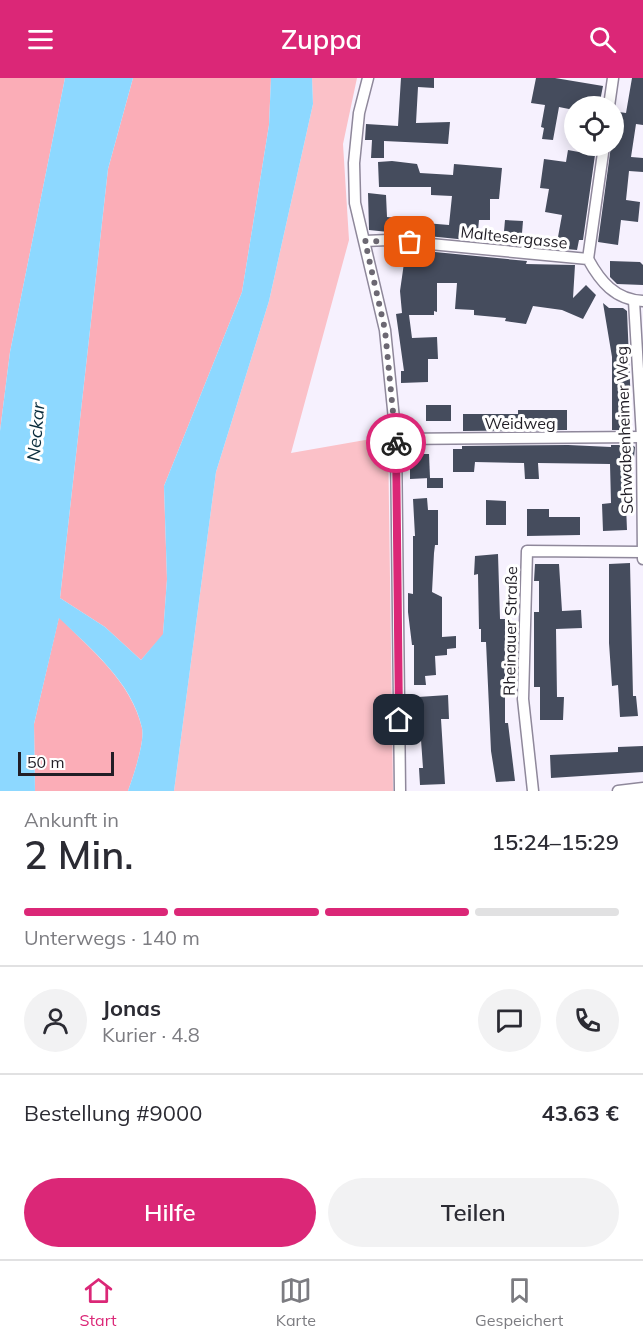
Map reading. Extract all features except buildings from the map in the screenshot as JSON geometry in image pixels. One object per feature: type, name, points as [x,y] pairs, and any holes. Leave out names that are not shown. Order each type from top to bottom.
[{"type":"street","points":[[368,78],[359,113],[354,163],[356,202],[385,330],[396,439],[399,791]]},
{"type":"street","points":[[610,96],[613,78]]},
{"type":"street","points":[[588,259],[603,156]]},
{"type":"street","name":"Maltesergasse","points":[[365,241],[388,240],[588,259],[604,286],[639,301]]},
{"type":"street","name":"Schwabenheimer Weg","points":[[639,301],[643,559]]},
{"type":"street","name":"Weidweg","points":[[396,439],[642,437]]},
{"type":"street","name":"Rheinauer Straße","points":[[533,791],[523,699],[527,551],[642,552]]},
{"type":"street","points":[[618,791],[643,788]]},
{"type":"shaded area","points":[[0,78],[65,78],[10,352],[0,431]]},
{"type":"shaded area","points":[[133,78],[271,78],[269,125],[242,292],[164,486],[167,579],[163,635],[141,660],[105,627],[60,598],[108,169]]},
{"type":"shaded area","points":[[312,78],[357,78],[343,144],[349,240],[291,453],[388,436],[393,791],[174,791],[216,472],[269,301],[313,104]]},
{"type":"shaded area","points":[[59,617],[108,667],[129,695],[137,711],[142,728],[142,742],[128,791],[35,791],[34,724]]},
{"type":"water","name":"Neckar","points":[[65,78],[133,78],[108,169],[60,598],[105,627],[141,660],[163,634],[167,579],[164,486],[242,292],[269,125],[271,78],[312,78],[313,104],[269,301],[216,472],[174,791],[128,791],[142,742],[142,728],[137,711],[109,667],[59,618],[34,724],[35,791],[0,791],[0,431],[10,352]]},
{"type":"way so far","points":[[396,443],[385,330],[365,241],[410,242]]},
{"type":"route","points":[[396,443],[399,720]]}]
